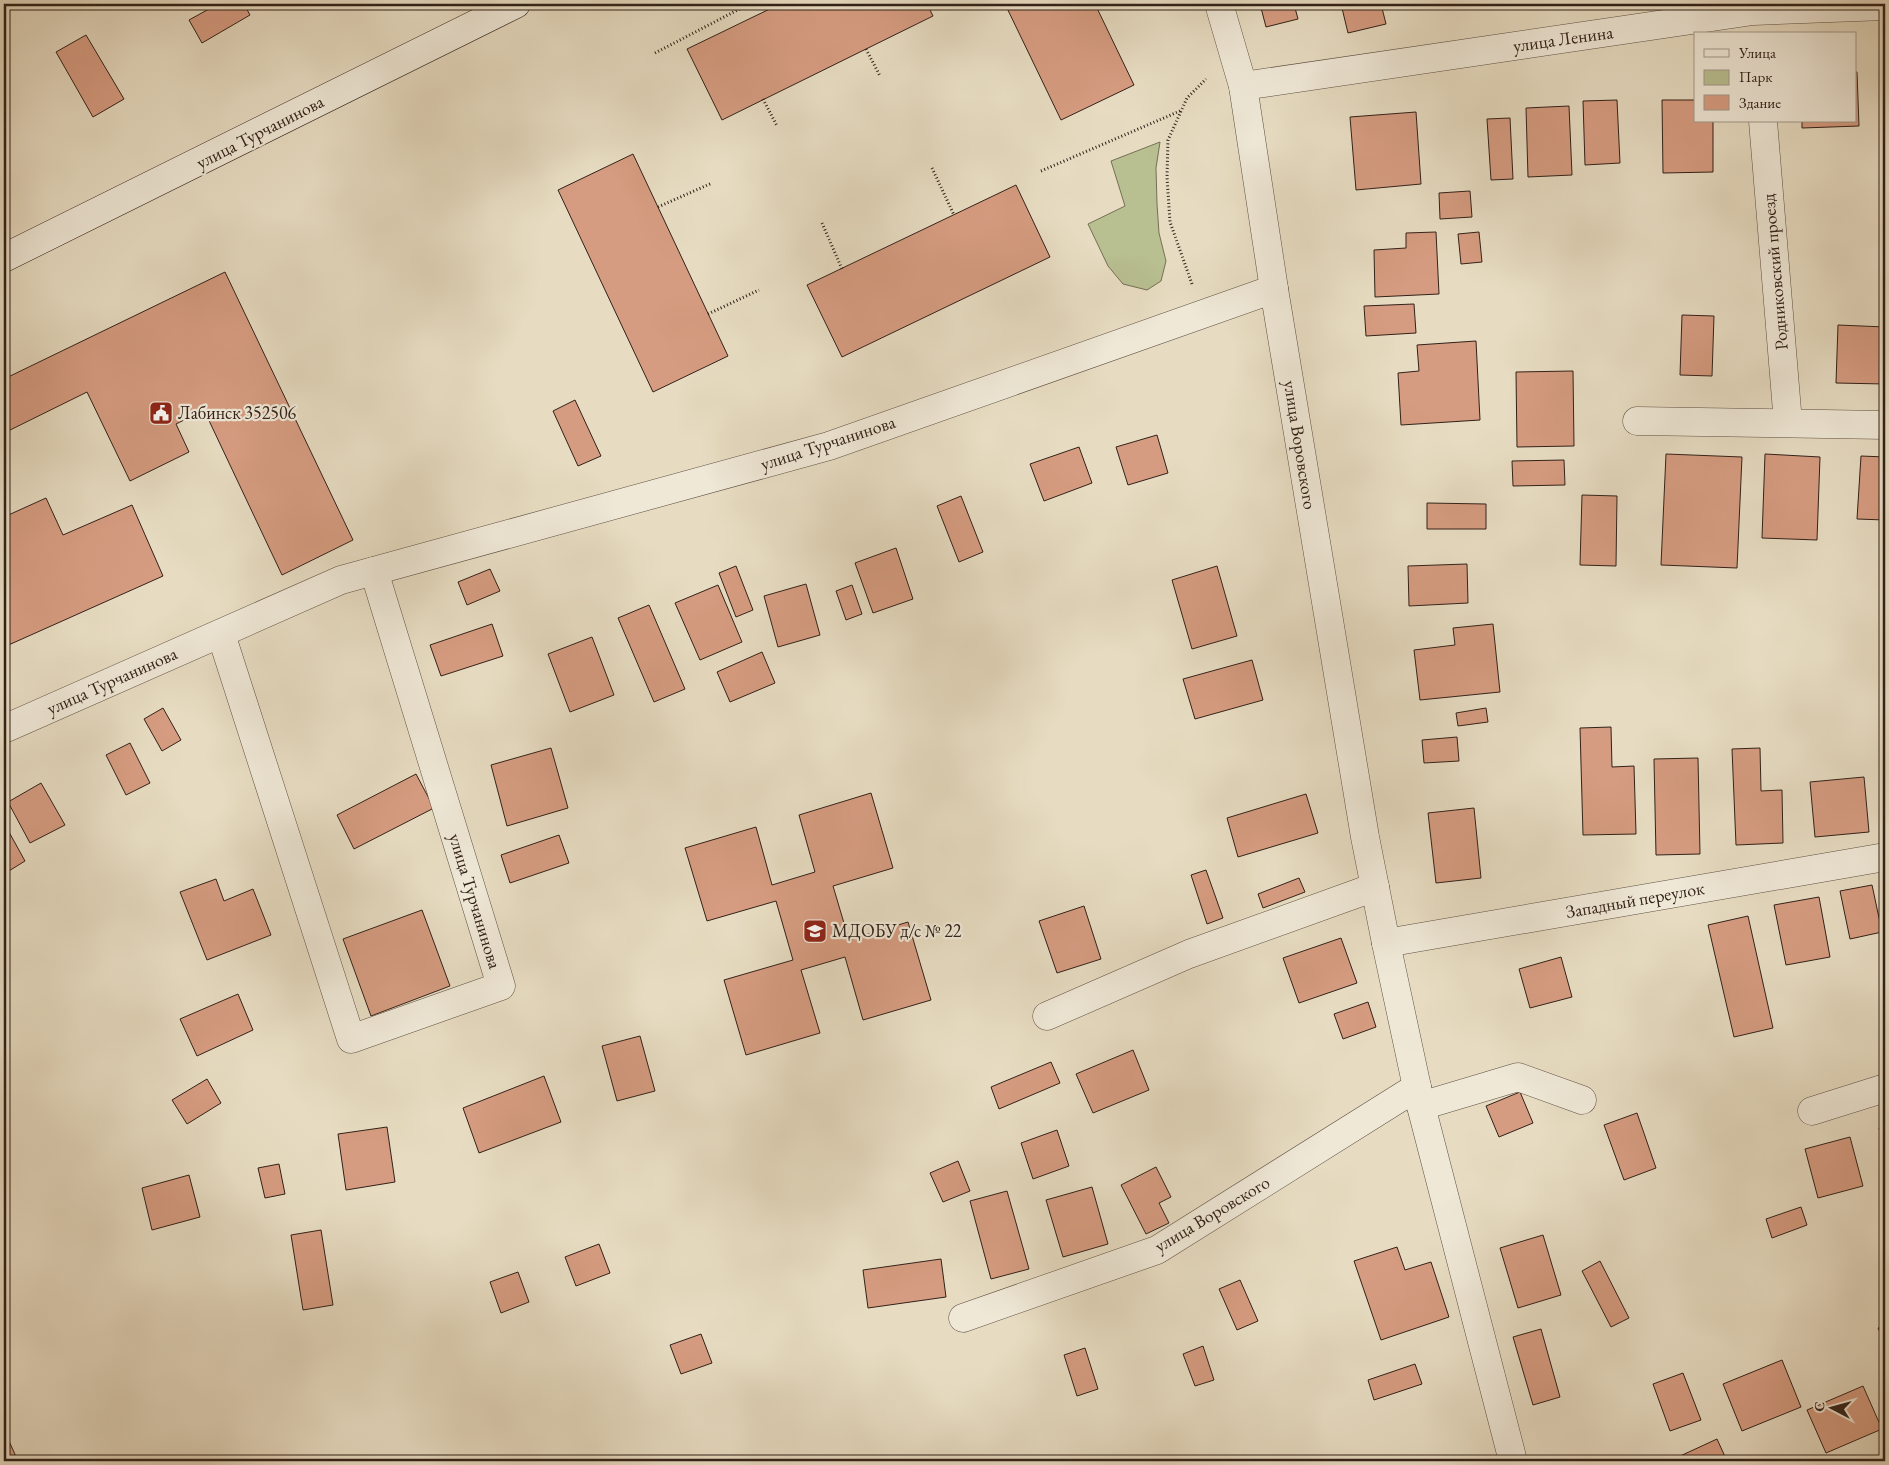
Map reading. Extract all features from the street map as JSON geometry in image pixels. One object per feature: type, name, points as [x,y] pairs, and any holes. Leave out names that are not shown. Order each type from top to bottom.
[{"type":"street","name":"улица Турчанинова","points":[[4,258],[516,4]]},
{"type":"street","name":"улица Воровского","points":[[1219,4],[1243,86],[1274,289],[1365,837],[1386,943],[1419,1096],[1513,1461]]},
{"type":"street","name":"улица Ленина","points":[[1243,86],[1885,6]]},
{"type":"street","name":"Родниковский проезд","points":[[1763,122],[1788,423]]},
{"type":"street","name":"улица Турчанинова","points":[[4,729],[341,580],[828,446],[1274,289]]},
{"type":"street","points":[[1637,421],[1885,425]]},
{"type":"street","name":"улица Турчанинова","points":[[221,634],[351,1039],[501,986],[374,571]]},
{"type":"street","name":"Западный переулок","points":[[1386,943],[1885,857]]},
{"type":"street","points":[[1046,1016],[1189,954],[1375,887]]},
{"type":"street","points":[[1419,1096],[1518,1077],[1582,1100]]},
{"type":"street","points":[[1812,1111],[1885,1088]]},
{"type":"street","name":"улица Воровского","points":[[963,1318],[1157,1250],[1419,1096]]},
{"type":"path","points":[[655,53],[749,4]]},
{"type":"path","points":[[866,49],[880,76]]},
{"type":"path","points":[[1202,314],[1170,222],[1167,176],[1168,140],[1186,98],[1233,52]]},
{"type":"path","points":[[764,99],[777,126]]},
{"type":"path","points":[[1041,171],[1181,110]]},
{"type":"path","points":[[932,168],[954,215]]},
{"type":"path","points":[[658,207],[712,183]]},
{"type":"path","points":[[822,223],[842,269]]},
{"type":"path","points":[[708,314],[759,290]]},
{"type":"green space","points":[[1160,142],[1156,168],[1157,204],[1159,233],[1166,261],[1161,281],[1147,290],[1123,284],[1108,266],[1088,224],[1125,206],[1111,161]]},
{"type":"building","points":[[218,4],[244,4],[250,15],[202,43],[189,20]]},
{"type":"building","points":[[780,4],[927,4],[933,16],[722,120],[687,49]]},
{"type":"building","points":[[1005,4],[1095,4],[1134,85],[1061,120]]},
{"type":"building","points":[[1260,4],[1294,4],[1298,19],[1266,27]]},
{"type":"building","points":[[1341,4],[1381,4],[1386,24],[1348,33]]},
{"type":"building","points":[[86,35],[124,99],[93,117],[56,52]]},
{"type":"building","points":[[1857,72],[1859,126],[1802,128],[1802,122],[1856,122]]},
{"type":"building","points":[[1617,100],[1620,163],[1585,165],[1583,101]]},
{"type":"building","points":[[1662,100],[1694,100],[1694,122],[1713,122],[1713,172],[1663,173]]},
{"type":"building","points":[[1569,106],[1572,175],[1528,177],[1526,108]]},
{"type":"building","points":[[1416,112],[1421,184],[1356,190],[1350,117]]},
{"type":"building","points":[[1510,118],[1513,179],[1491,180],[1487,119]]},
{"type":"building","points":[[633,154],[728,356],[653,392],[558,190]]},
{"type":"building","points":[[1016,185],[1050,257],[842,357],[807,285]]},
{"type":"building","points":[[1470,191],[1472,217],[1440,219],[1439,193]]},
{"type":"building","points":[[1436,232],[1439,294],[1375,297],[1374,250],[1406,248],[1406,233]]},
{"type":"building","points":[[1479,232],[1482,262],[1461,264],[1458,234]]},
{"type":"building","points":[[225,272],[353,540],[282,575],[204,410],[176,424],[189,452],[130,481],[87,392],[4,433],[4,379]]},
{"type":"building","points":[[1414,304],[1416,333],[1366,336],[1364,306]]},
{"type":"building","points":[[1682,315],[1714,316],[1712,376],[1680,375]]},
{"type":"building","points":[[1838,325],[1885,327],[1885,384],[1836,383]]},
{"type":"building","points":[[1476,341],[1480,420],[1401,425],[1398,373],[1419,371],[1417,345]]},
{"type":"building","points":[[1573,371],[1574,446],[1517,447],[1516,372]]},
{"type":"building","points":[[575,400],[601,456],[578,466],[553,411]]},
{"type":"building","points":[[1157,435],[1168,473],[1128,485],[1116,447]]},
{"type":"building","points":[[1079,447],[1092,483],[1044,501],[1030,464]]},
{"type":"building","points":[[1666,454],[1742,457],[1737,568],[1661,565]]},
{"type":"building","points":[[1765,454],[1820,457],[1817,540],[1762,538]]},
{"type":"building","points":[[1861,456],[1885,457],[1885,520],[1857,519]]},
{"type":"building","points":[[1564,460],[1565,485],[1513,486],[1512,461]]},
{"type":"building","points":[[1582,495],[1617,496],[1616,566],[1580,565]]},
{"type":"building","points":[[961,496],[983,552],[959,562],[937,506]]},
{"type":"building","points":[[46,498],[63,535],[132,505],[163,576],[4,647],[4,517]]},
{"type":"building","points":[[1427,503],[1486,504],[1486,529],[1427,529]]},
{"type":"building","points":[[896,548],[913,599],[873,613],[855,563]]},
{"type":"building","points":[[1467,564],[1468,603],[1409,606],[1408,566]]},
{"type":"building","points":[[736,566],[753,610],[736,617],[719,573]]},
{"type":"building","points":[[1217,566],[1237,636],[1192,649],[1172,580]]},
{"type":"building","points":[[490,569],[500,591],[467,605],[458,582]]},
{"type":"building","points":[[806,584],[820,635],[778,647],[764,596]]},
{"type":"building","points":[[718,585],[742,642],[700,660],[675,603]]},
{"type":"building","points":[[852,585],[862,614],[846,620],[836,591]]},
{"type":"building","points":[[649,605],[685,689],[654,702],[618,618]]},
{"type":"building","points":[[492,624],[503,656],[441,676],[430,645]]},
{"type":"building","points":[[1493,624],[1500,692],[1420,700],[1414,650],[1455,645],[1453,628]]},
{"type":"building","points":[[592,637],[614,695],[570,712],[548,654]]},
{"type":"building","points":[[762,652],[775,683],[730,702],[717,672]]},
{"type":"building","points":[[1252,660],[1263,700],[1195,719],[1183,679]]},
{"type":"building","points":[[163,708],[181,740],[162,751],[144,719]]},
{"type":"building","points":[[1486,708],[1488,722],[1458,726],[1456,713]]},
{"type":"building","points":[[1611,727],[1612,767],[1634,766],[1636,834],[1583,835],[1580,728]]},
{"type":"building","points":[[1457,737],[1459,761],[1424,763],[1422,740]]},
{"type":"building","points":[[130,743],[150,783],[126,795],[106,755]]},
{"type":"building","points":[[551,748],[568,808],[507,826],[491,765]]},
{"type":"building","points":[[1760,748],[1761,791],[1782,790],[1783,843],[1736,845],[1732,749]]},
{"type":"building","points":[[1698,758],[1700,854],[1656,855],[1654,759]]},
{"type":"building","points":[[416,774],[434,808],[354,849],[337,815]]},
{"type":"building","points":[[1864,777],[1869,832],[1815,837],[1810,782]]},
{"type":"building","points":[[41,783],[65,825],[30,843],[8,802]]},
{"type":"building","name":"МДОБУ д/с № 22","points":[[871,793],[893,868],[833,886],[849,940],[908,922],[931,1000],[863,1020],[845,957],[801,970],[820,1033],[746,1055],[724,980],[793,960],[776,901],[707,921],[685,848],[756,827],[772,885],[815,872],[799,815]]},
{"type":"building","points":[[1306,794],[1318,833],[1238,857],[1227,818]]},
{"type":"building","points":[[1474,808],[1481,878],[1436,883],[1428,813]]},
{"type":"building","points":[[4,823],[25,861],[4,874]]},
{"type":"building","points":[[559,835],[569,863],[510,883],[501,855]]},
{"type":"building","points":[[1206,870],[1223,918],[1207,924],[1191,875]]},
{"type":"building","points":[[1299,878],[1305,892],[1263,908],[1258,894]]},
{"type":"building","points":[[216,879],[224,901],[253,889],[271,935],[207,960],[180,892]]},
{"type":"building","points":[[1872,885],[1882,932],[1850,939],[1840,891]]},
{"type":"building","points":[[1819,897],[1830,957],[1786,965],[1774,905]]},
{"type":"building","points":[[1084,906],[1101,959],[1057,973],[1039,921]]},
{"type":"building","points":[[422,910],[450,986],[371,1016],[343,939]]},
{"type":"building","points":[[1748,916],[1773,1028],[1734,1037],[1708,925]]},
{"type":"building","points":[[1341,938],[1357,983],[1299,1003],[1283,958]]},
{"type":"building","points":[[1561,957],[1572,997],[1530,1008],[1519,969]]},
{"type":"building","points":[[238,994],[253,1030],[197,1056],[180,1019]]},
{"type":"building","points":[[1368,1002],[1376,1027],[1343,1039],[1334,1014]]},
{"type":"building","points":[[640,1036],[655,1091],[617,1101],[602,1046]]},
{"type":"building","points":[[1133,1050],[1149,1090],[1093,1113],[1076,1074]]},
{"type":"building","points":[[1051,1062],[1060,1083],[999,1109],[991,1087]]},
{"type":"building","points":[[544,1076],[561,1122],[479,1153],[463,1108]]},
{"type":"building","points":[[207,1079],[221,1103],[187,1124],[172,1100]]},
{"type":"building","points":[[1520,1092],[1533,1123],[1499,1137],[1486,1106]]},
{"type":"building","points":[[1637,1113],[1656,1168],[1624,1180],[1604,1125]]},
{"type":"building","points":[[1885,1126],[1885,1151],[1879,1128]]},
{"type":"building","points":[[387,1127],[395,1182],[346,1190],[338,1134]]},
{"type":"building","points":[[1057,1130],[1069,1166],[1033,1179],[1021,1143]]},
{"type":"building","points":[[1850,1137],[1863,1186],[1818,1198],[1805,1149]]},
{"type":"building","points":[[958,1161],[970,1191],[943,1202],[930,1173]]},
{"type":"building","points":[[279,1164],[285,1194],[265,1198],[258,1168]]},
{"type":"building","points":[[1156,1167],[1171,1197],[1159,1203],[1169,1223],[1146,1234],[1121,1185]]},
{"type":"building","points":[[189,1175],[200,1217],[152,1230],[142,1188]]},
{"type":"building","points":[[1092,1187],[1108,1244],[1063,1257],[1046,1200]]},
{"type":"building","points":[[1007,1191],[1029,1269],[991,1279],[970,1201]]},
{"type":"building","points":[[1801,1207],[1807,1225],[1772,1238],[1766,1219]]},
{"type":"building","points":[[321,1230],[333,1305],[303,1310],[291,1235]]},
{"type":"building","points":[[1543,1235],[1561,1295],[1518,1308],[1500,1248]]},
{"type":"building","points":[[599,1244],[610,1273],[576,1286],[565,1257]]},
{"type":"building","points":[[1397,1247],[1405,1270],[1431,1262],[1449,1317],[1381,1340],[1354,1261]]},
{"type":"building","points":[[941,1259],[946,1297],[868,1308],[863,1270]]},
{"type":"building","points":[[1600,1261],[1629,1318],[1611,1327],[1582,1271]]},
{"type":"building","points":[[518,1272],[529,1302],[501,1313],[490,1282]]},
{"type":"building","points":[[1240,1280],[1258,1321],[1237,1330],[1219,1289]]},
{"type":"building","points":[[1885,1325],[1885,1343],[1878,1328]]},
{"type":"building","points":[[1541,1329],[1560,1397],[1533,1405],[1513,1337]]},
{"type":"building","points":[[701,1334],[712,1363],[681,1374],[670,1345]]},
{"type":"building","points":[[1203,1346],[1214,1380],[1195,1386],[1183,1354]]},
{"type":"building","points":[[1085,1348],[1098,1389],[1077,1396],[1064,1355]]},
{"type":"building","points":[[1782,1360],[1801,1407],[1742,1431],[1723,1384]]},
{"type":"building","points":[[1415,1364],[1422,1384],[1374,1400],[1368,1380]]},
{"type":"building","points":[[1683,1373],[1701,1420],[1670,1431],[1653,1384]]},
{"type":"building","points":[[1863,1386],[1882,1429],[1826,1453],[1807,1410]]},
{"type":"building","points":[[4,1430],[18,1461],[4,1461]]},
{"type":"building","points":[[1717,1439],[1727,1461],[1680,1461],[1678,1457]]},
{"type":"place","name":"Лабинск 352506","points":[[161,413]]},
{"type":"place","name":"МДОБУ д/с № 22","points":[[815,931]]}]
